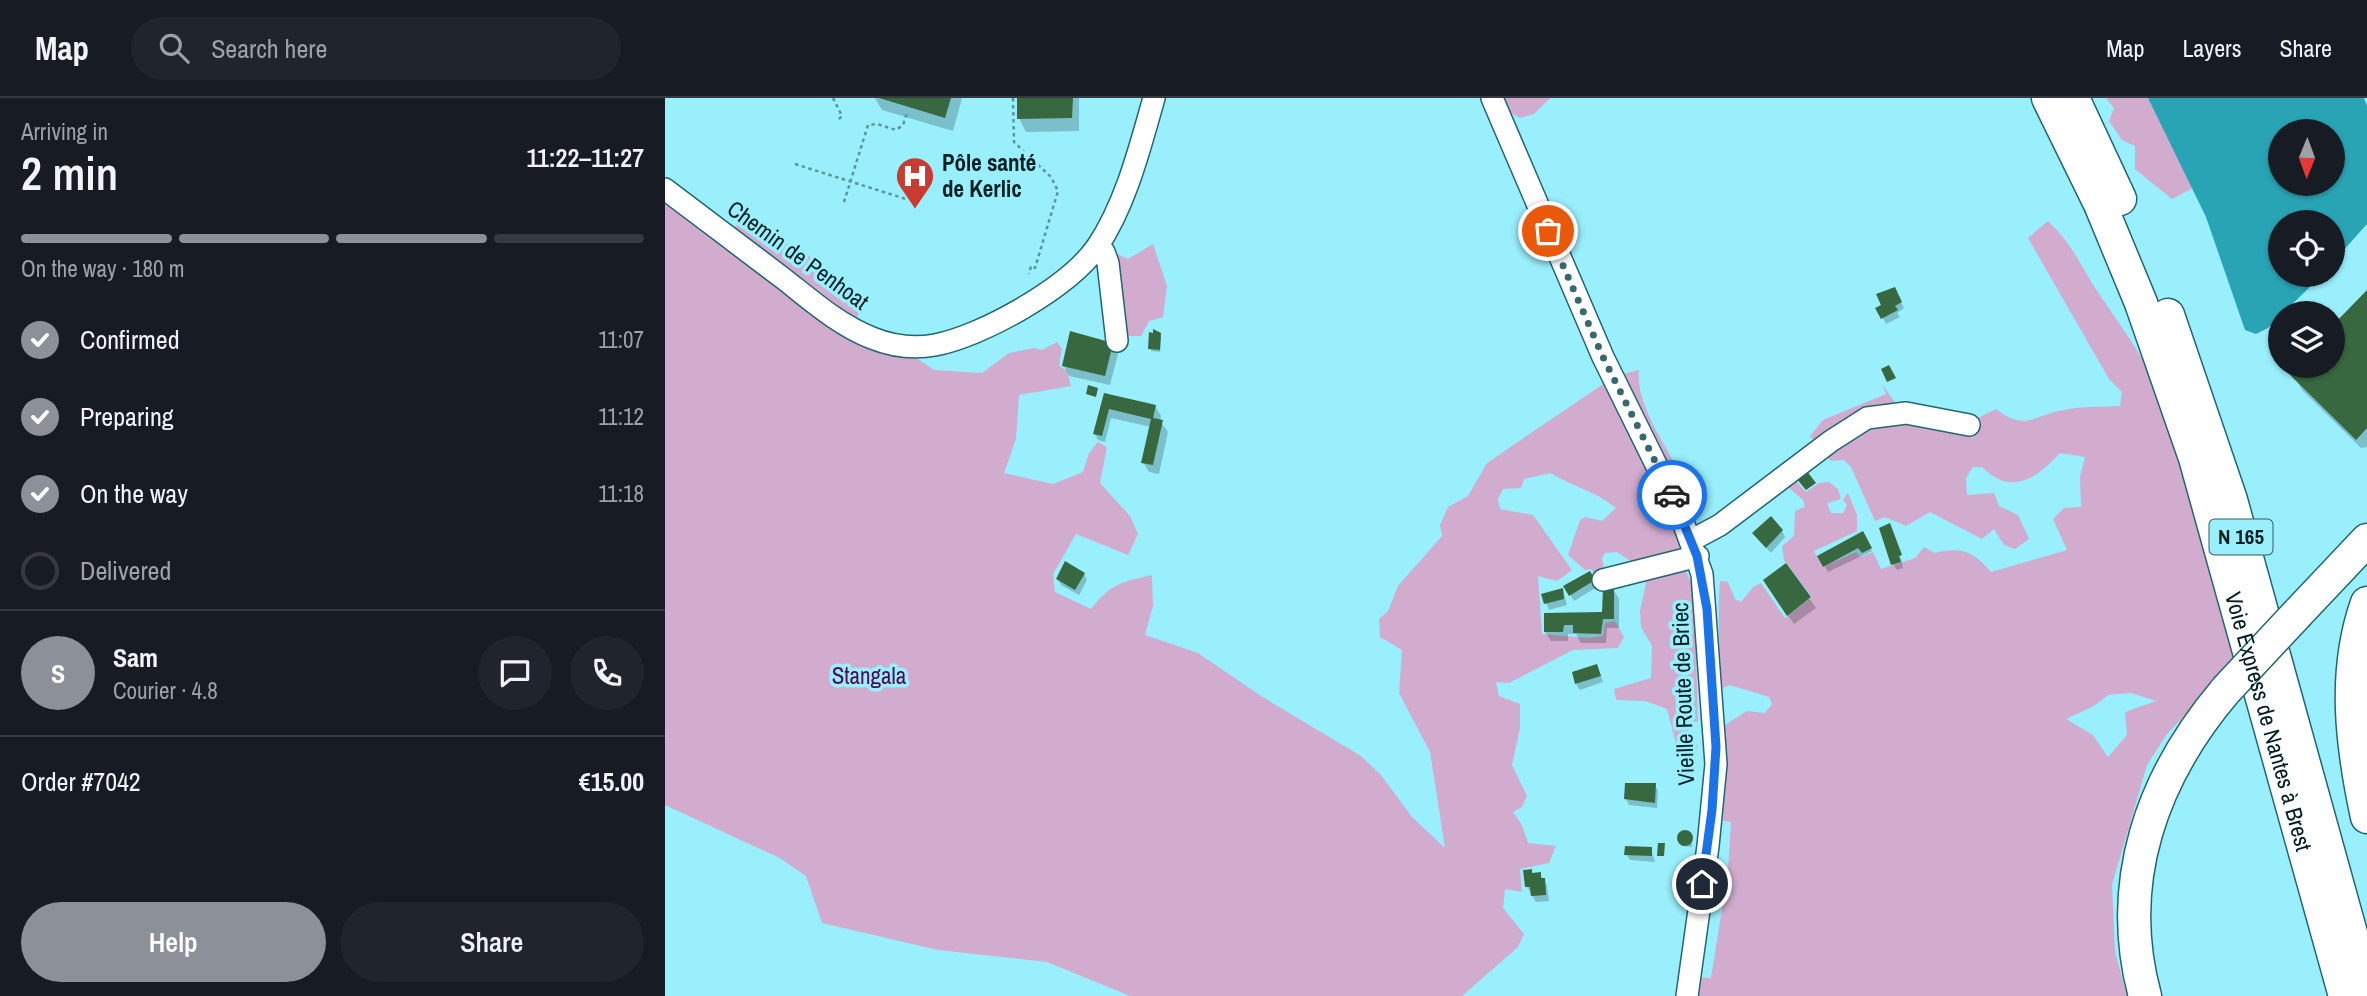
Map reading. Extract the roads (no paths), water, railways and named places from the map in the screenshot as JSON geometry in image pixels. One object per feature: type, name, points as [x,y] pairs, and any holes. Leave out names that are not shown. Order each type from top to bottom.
[{"type":"highway","name":"Voie Express de Nantes à Brest","points":[[2047,98],[2100,204],[2141,303],[2195,458],[2345,996]]},
{"type":"highway","name":"Voie Express de Nantes à Brest","points":[[2073,98],[2152,271],[2191,377],[2231,500],[2367,991]]},
{"type":"highway","points":[[2145,996],[2138,969],[2134,915],[2143,839],[2169,770],[2190,735],[2226,690],[2367,540]]},
{"type":"highway","points":[[2367,603],[2354,653],[2351,714],[2367,817]]},
{"type":"street","name":"Chemin de Penhoat","points":[[665,189],[843,324],[873,339],[898,345],[942,343],[998,321],[1058,283],[1096,248],[1124,190],[1154,98]]},
{"type":"street","name":"Vieille Route de Briec","points":[[1492,98],[1603,357],[1695,548],[1707,609],[1716,756],[1708,846],[1687,996]]},
{"type":"street","points":[[1096,248],[1104,252],[1108,263],[1118,341]]},
{"type":"street","points":[[1603,580],[1695,548],[1720,525],[1831,441],[1867,418],[1890,412],[1906,413],[1969,425]]},
{"type":"water","points":[[2148,98],[2364,98],[2367,106],[2367,224],[2345,249],[2345,210],[2268,210],[2268,287],[2310,287],[2296,301],[2268,301],[2268,328],[2256,334],[2245,330],[2206,217]]},
{"type":"place","name":"Pôle santé de Kerlic","points":[[915,210]]},
{"type":"park label","name":"Stangala","points":[[869,676]]}]
